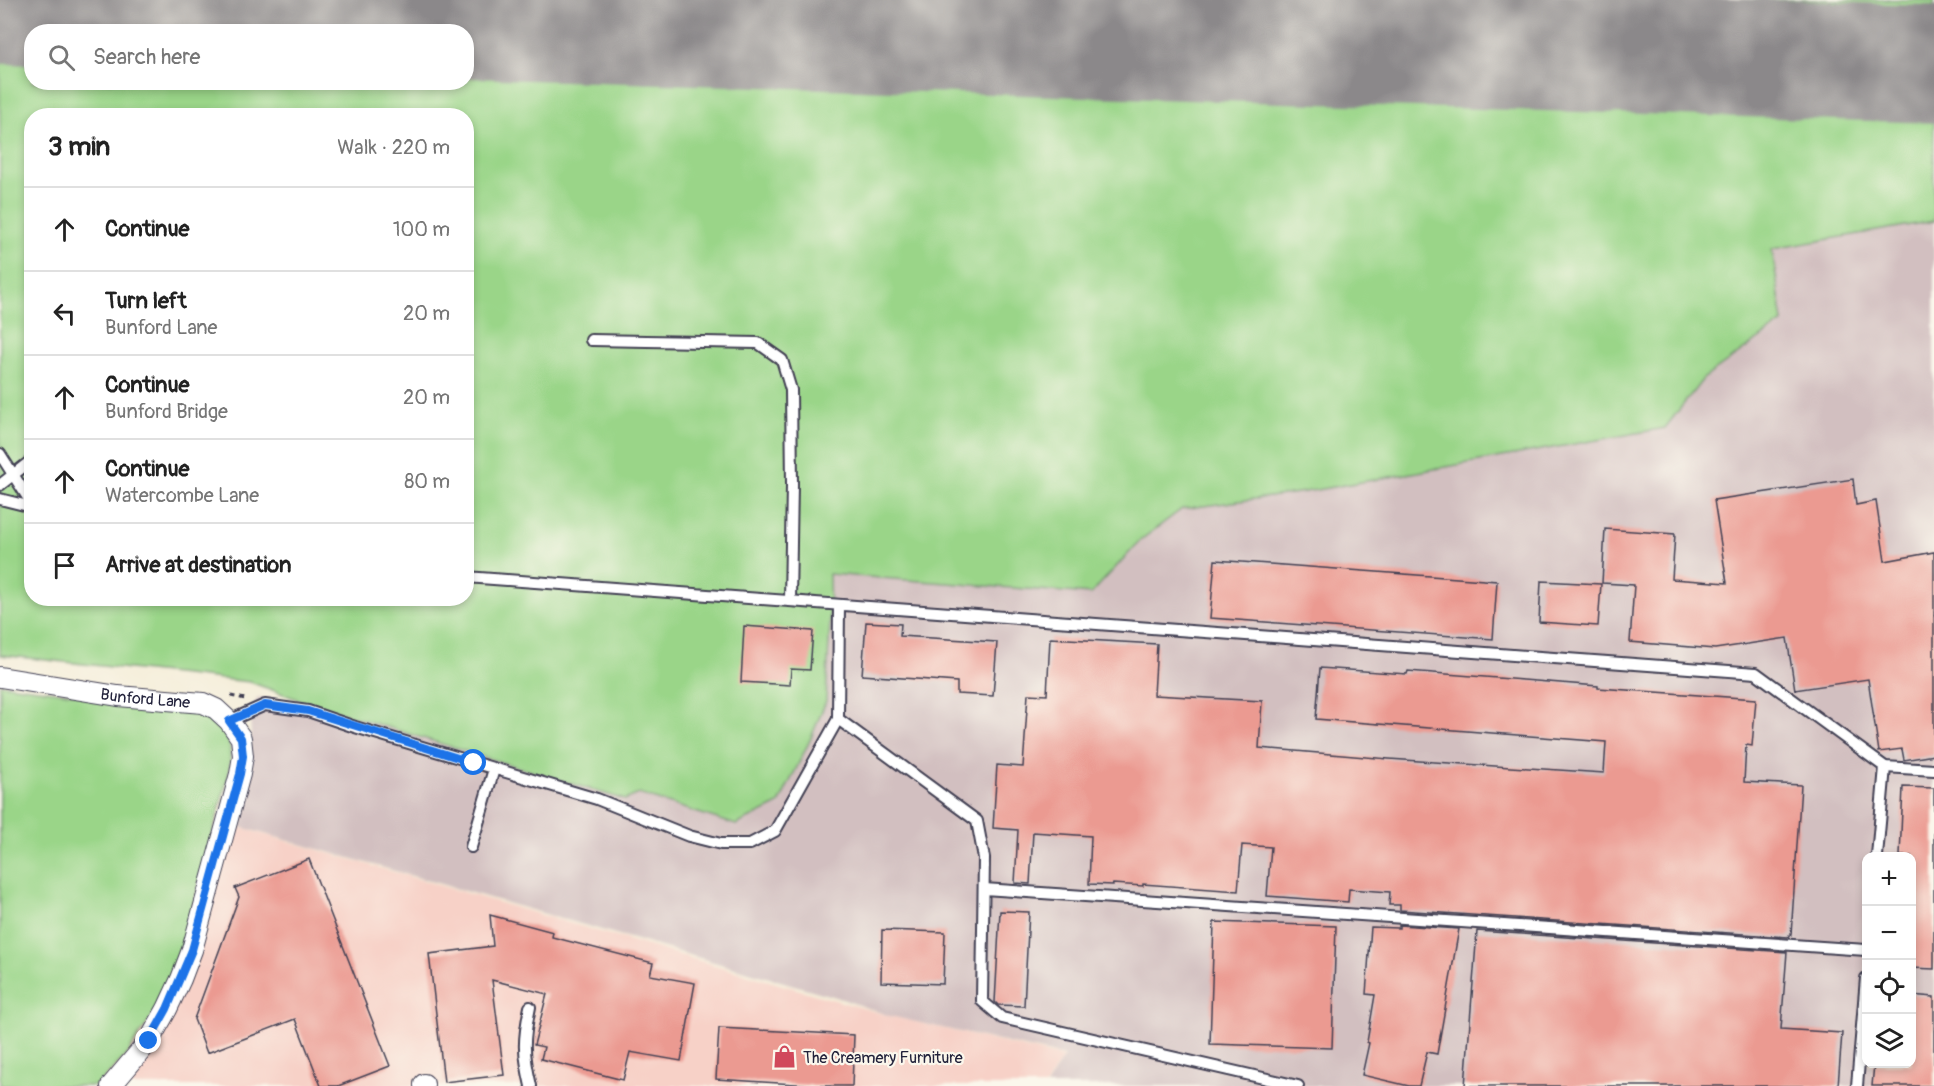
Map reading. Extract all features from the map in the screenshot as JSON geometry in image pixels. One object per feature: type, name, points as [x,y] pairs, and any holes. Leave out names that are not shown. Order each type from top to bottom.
[{"type":"street","name":"Bunford Lane","points":[[0,677],[118,696],[203,703],[216,709],[229,721],[241,738],[243,756],[240,774],[192,950],[167,1009],[149,1041],[111,1086]]},
{"type":"lane","points":[[591,340],[758,343],[782,360],[791,390],[792,485],[789,601]]},
{"type":"lane","points":[[0,454],[24,492]]},
{"type":"lane","points":[[0,485],[24,466]]},
{"type":"lane","points":[[0,499],[24,504]]},
{"type":"lane","points":[[474,578],[1756,673],[1885,767],[1934,770]]},
{"type":"lane","points":[[229,721],[265,705],[308,711],[597,799],[689,836],[721,844],[750,844],[775,831],[838,719],[839,605]]},
{"type":"lane","points":[[838,719],[977,821],[984,858],[982,1001],[1002,1018],[1298,1086]]},
{"type":"lane","points":[[1877,852],[1885,767]]},
{"type":"lane","points":[[471,847],[494,769]]},
{"type":"lane","points":[[984,889],[1862,950]]},
{"type":"lane","points":[[530,1007],[524,1035],[524,1052],[531,1086]]},
{"type":"lane","points":[[1857,1086],[1863,1014]]},
{"type":"shaded area","points":[[1934,221],[1934,1086],[1046,1086],[1064,1056],[890,1016],[836,997],[237,826],[252,769],[250,711],[258,697],[305,702],[639,794],[736,825],[811,738],[826,701],[830,621],[829,574],[1091,594],[1142,539],[1182,509],[1305,492],[1665,428],[1703,379],[1783,322],[1772,249]]},
{"type":"shaded area","points":[[228,777],[218,821],[890,1016],[1063,1057],[1045,1086],[0,1086]]},
{"type":"green space","points":[[0,0],[1934,0],[1934,221],[1772,249],[1783,322],[1703,379],[1665,428],[1305,492],[1182,509],[1142,539],[1091,594],[829,574],[830,621],[826,701],[779,804],[736,825],[639,794],[625,800],[305,702],[250,682],[0,655]]},
{"type":"green space","points":[[0,684],[205,711],[225,732],[230,748],[228,777],[182,945],[157,1009],[127,1055],[96,1086],[0,1086]]},
{"type":"building","points":[[1853,479],[1856,505],[1876,501],[1885,561],[1934,552],[1934,755],[1904,760],[1902,749],[1879,752],[1868,679],[1795,690],[1787,638],[1715,649],[1630,642],[1634,585],[1602,583],[1605,529],[1675,534],[1672,579],[1727,583],[1714,500]]},
{"type":"building","points":[[1215,560],[1497,581],[1493,639],[1210,618]]},
{"type":"building","points":[[1541,581],[1601,584],[1598,626],[1539,622]]},
{"type":"building","points":[[866,622],[901,624],[900,636],[997,642],[993,696],[957,694],[957,682],[862,675]]},
{"type":"building","points":[[744,626],[813,631],[810,670],[791,669],[790,685],[741,682]]},
{"type":"building","points":[[1050,638],[1157,644],[1154,695],[1262,701],[1259,748],[1604,773],[1606,742],[1316,719],[1320,668],[1407,674],[1408,671],[1756,699],[1752,746],[1746,745],[1744,782],[1801,785],[1791,935],[1788,937],[1400,910],[1400,905],[1389,905],[1390,892],[1349,889],[1348,902],[1267,896],[1271,847],[1242,845],[1238,891],[1143,884],[1143,886],[1089,884],[1091,836],[1033,832],[1030,884],[1015,883],[1018,830],[993,828],[997,765],[1023,767],[1028,694],[1047,695]]},
{"type":"building","points":[[1903,787],[1934,788],[1934,969],[1916,968],[1916,852],[1900,852]]},
{"type":"building","points":[[309,859],[390,1066],[338,1086],[321,1086],[295,1019],[207,1053],[194,1019],[239,897],[235,888]]},
{"type":"building","points":[[1000,911],[1029,912],[1024,1006],[998,1005],[995,1002]]},
{"type":"building","points":[[490,915],[553,932],[552,937],[653,963],[650,975],[695,983],[681,1061],[630,1052],[623,1080],[541,1059],[544,1047],[534,1045],[547,994],[492,980],[504,1075],[444,1082],[429,954],[493,946]]},
{"type":"building","points":[[1214,922],[1336,926],[1332,1048],[1210,1044]]},
{"type":"building","points":[[1399,925],[1459,929],[1437,1054],[1427,1052],[1419,1086],[1409,1086],[1362,1075],[1375,995],[1366,994],[1371,927],[1399,928]]},
{"type":"building","points":[[882,930],[945,932],[943,984],[881,982]]},
{"type":"building","points":[[1477,931],[1787,952],[1781,1029],[1842,1033],[1838,1086],[1465,1086]]},
{"type":"building","points":[[1916,995],[1934,997],[1934,1086],[1872,1086],[1874,1068],[1916,1068]]},
{"type":"building","name":"The Creamery Furniture","points":[[719,1028],[854,1035],[852,1086],[811,1086],[716,1079]]},
{"type":"runway","points":[[0,5],[1934,64]]},
{"type":"place","name":"The Creamery Furniture","points":[[785,1057]]},
{"type":"route","points":[[149,1041],[167,1009],[192,950],[240,774],[243,756],[241,738],[229,721],[265,705],[308,711],[474,763]]}]
